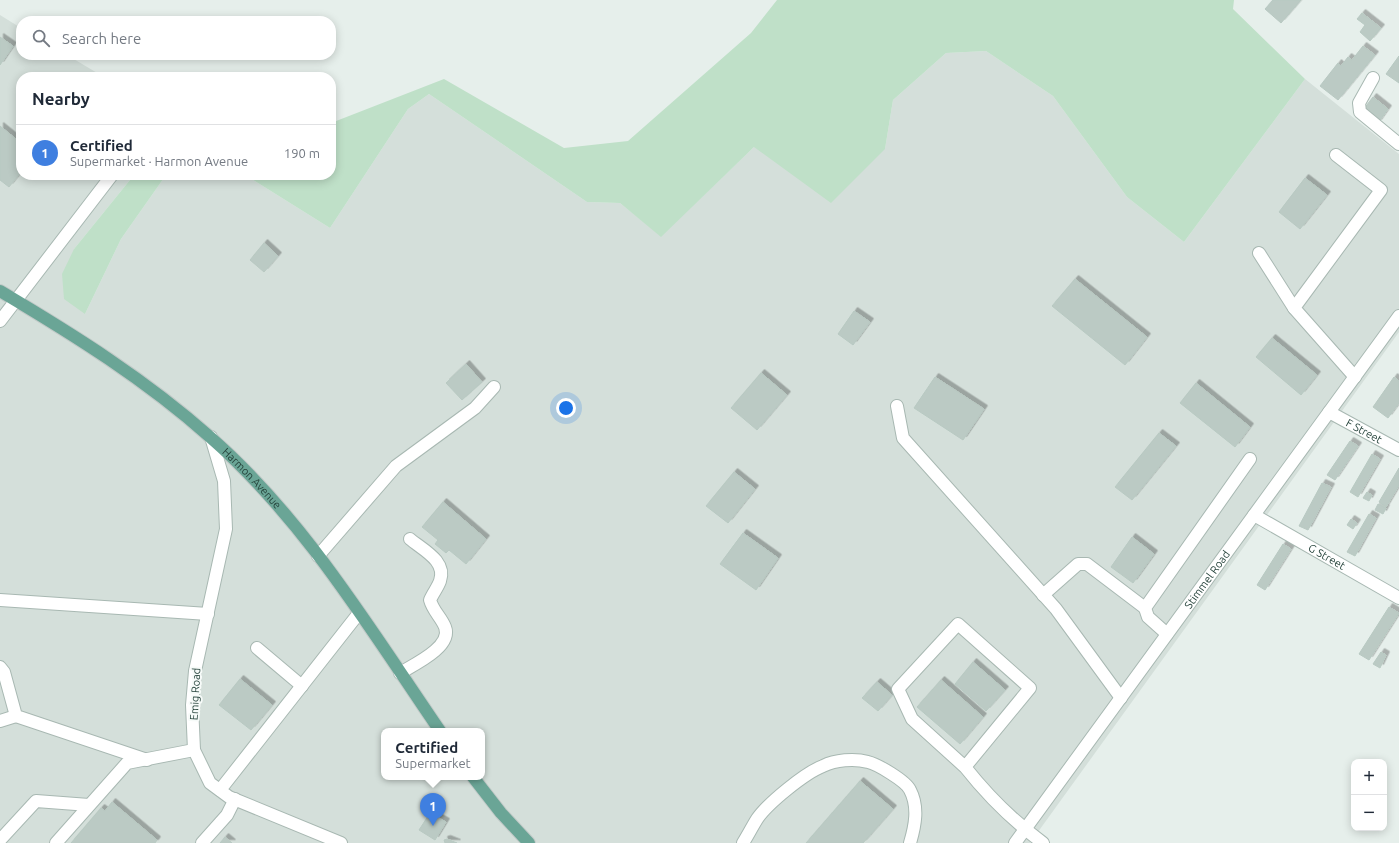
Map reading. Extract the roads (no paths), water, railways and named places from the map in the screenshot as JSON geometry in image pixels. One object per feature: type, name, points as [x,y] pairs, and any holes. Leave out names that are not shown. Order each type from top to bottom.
[{"type":"main road","name":"Harmon Avenue","points":[[0,291],[98,351],[154,390],[211,437],[266,493],[318,556],[438,728]]},
{"type":"main road","points":[[475,780],[501,813],[529,843]]},
{"type":"street","points":[[1373,78],[1359,103],[1360,112],[1399,144]]},
{"type":"street","points":[[1294,308],[1381,190],[1336,155]]},
{"type":"street","points":[[0,321],[108,180]]},
{"type":"street","points":[[1259,253],[1294,308],[1355,377]]},
{"type":"street","name":"Stimmel Road","points":[[1015,843],[1399,316]]},
{"type":"street","points":[[318,556],[396,466],[475,408],[494,387]]},
{"type":"street","points":[[897,406],[903,438],[1056,609],[1121,698]]},
{"type":"street","name":"F Street","points":[[1329,412],[1399,450]]},
{"type":"street","name":"Emig Road","points":[[211,437],[224,481],[226,529],[195,671],[192,705],[194,750],[210,783],[220,790],[235,799],[341,843]]},
{"type":"street","points":[[1145,608],[1250,459]]},
{"type":"street","name":"G Street","points":[[1254,515],[1399,598]]},
{"type":"street","points":[[400,673],[437,650],[445,638],[445,628],[433,611],[430,600],[440,582],[442,570],[439,563],[410,539]]},
{"type":"street","points":[[1043,595],[1078,564],[1087,564],[1145,608],[1148,617],[1167,634]]},
{"type":"street","points":[[0,600],[208,614]]},
{"type":"street","points":[[220,790],[359,613]]},
{"type":"street","points":[[964,767],[1030,688],[958,624],[898,689],[912,719],[964,767],[989,797],[1025,830],[1043,843]]},
{"type":"street","points":[[257,648],[302,686]]},
{"type":"street","points":[[0,667],[4,672],[16,716]]},
{"type":"street","points":[[0,721],[16,716],[147,760]]},
{"type":"street","points":[[56,843],[127,763],[194,750]]},
{"type":"street","points":[[744,843],[758,818],[794,783],[822,766],[838,761],[868,762],[894,775],[910,788],[915,806],[914,828],[910,843]]},
{"type":"street","points":[[202,843],[227,815],[235,799]]},
{"type":"street","points":[[0,840],[36,801],[89,805]]},
{"type":"place","name":"Certified","points":[[433,826]]}]
